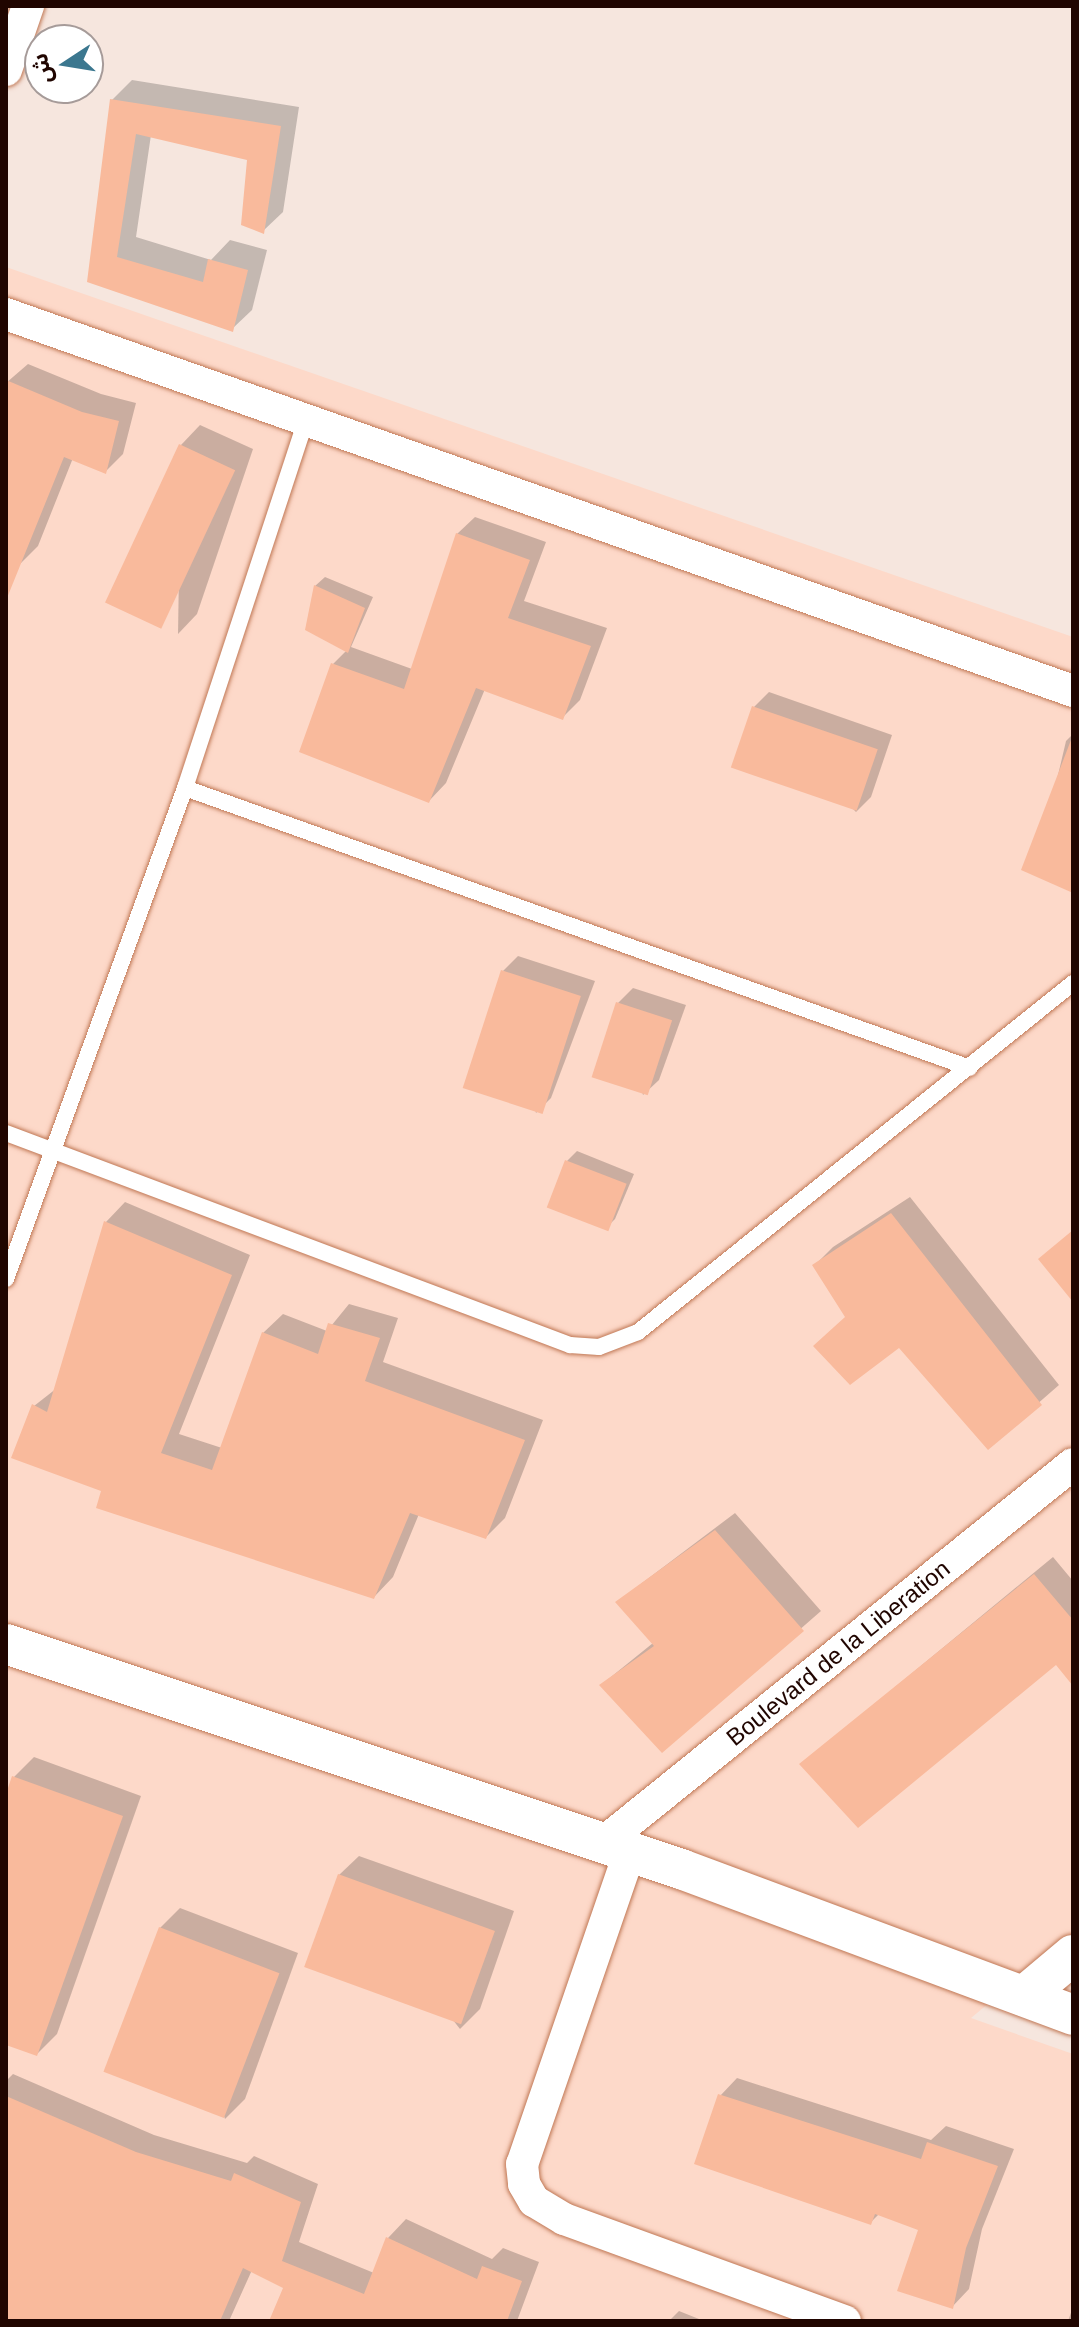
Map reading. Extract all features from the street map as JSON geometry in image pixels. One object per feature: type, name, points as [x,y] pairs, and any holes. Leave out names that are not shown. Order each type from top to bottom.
[{"type":"street","points":[[6,70],[28,6]]},
{"type":"street","points":[[6,314],[1073,691]]},
{"type":"street","name":"Boulevard de la Liberation","points":[[617,1847],[1073,1464]]},
{"type":"street","points":[[6,1644],[617,1847],[1073,2015]]},
{"type":"street","points":[[617,1847],[522,2164],[524,2184],[534,2201],[564,2219],[845,2321]]},
{"type":"street","points":[[1024,1996],[1073,1955]]},
{"type":"lane","points":[[6,1279],[185,788],[306,421]]},
{"type":"lane","points":[[185,788],[970,1068]]},
{"type":"lane","points":[[6,1133],[53,1148],[570,1345],[599,1347],[638,1332],[1073,983]]},
{"type":"shaded area","points":[[6,267],[1073,637],[1073,1933],[971,2018],[1073,2054],[1073,2321],[6,2321]]},
{"type":"building","points":[[110,99],[281,126],[264,234],[241,225],[247,160],[136,134],[117,257],[203,282],[208,259],[248,270],[233,332],[87,282]]},
{"type":"building","points":[[6,380],[82,412],[119,421],[106,474],[64,457],[7,598]]},
{"type":"building","points":[[179,444],[235,470],[161,629],[105,603]]},
{"type":"building","points":[[456,533],[530,560],[508,618],[591,646],[563,720],[476,688],[429,803],[299,752],[331,663],[404,689]]},
{"type":"building","points":[[314,585],[365,608],[348,653],[305,630]]},
{"type":"building","points":[[752,706],[878,749],[857,811],[731,767]]},
{"type":"building","points":[[1073,740],[1073,893],[1021,870]]},
{"type":"building","points":[[501,970],[581,996],[543,1114],[463,1088]]},
{"type":"building","points":[[616,1002],[672,1020],[648,1095],[592,1077]]},
{"type":"building","points":[[565,1160],[627,1184],[608,1231],[547,1208]]},
{"type":"building","points":[[891,1213],[1042,1405],[988,1450],[899,1348],[850,1385],[813,1346],[845,1317],[812,1265]]},
{"type":"building","points":[[104,1221],[232,1275],[161,1453],[212,1470],[262,1332],[318,1354],[328,1323],[380,1338],[365,1381],[525,1440],[486,1539],[410,1513],[374,1599],[96,1508],[101,1491],[11,1458],[32,1404],[47,1412]]},
{"type":"building","points":[[1073,1230],[1073,1302],[1038,1259]]},
{"type":"building","points":[[715,1530],[804,1631],[662,1753],[599,1685],[654,1646],[615,1602]]},
{"type":"building","points":[[1034,1574],[1073,1620],[1073,1686],[1056,1665],[858,1828],[799,1764]]},
{"type":"building","points":[[12,1776],[123,1816],[37,2056],[6,2045],[6,1794]]},
{"type":"building","points":[[338,1874],[495,1931],[461,2024],[304,1967]]},
{"type":"building","points":[[159,1927],[279,1973],[224,2118],[103,2072]]},
{"type":"building","points":[[718,2094],[921,2159],[927,2142],[998,2166],[966,2248],[953,2309],[897,2291],[918,2230],[875,2214],[871,2225],[694,2164]]},
{"type":"building","points":[[6,2096],[136,2152],[231,2181],[234,2173],[301,2202],[282,2261],[364,2294],[386,2237],[477,2279],[482,2266],[522,2281],[507,2321],[269,2321],[283,2288],[243,2268],[220,2321],[6,2321]]}]
